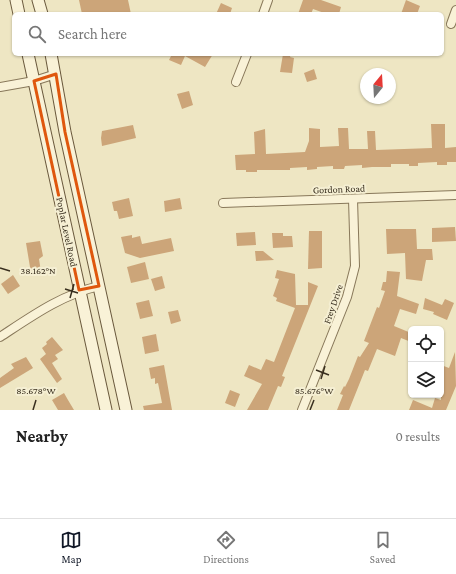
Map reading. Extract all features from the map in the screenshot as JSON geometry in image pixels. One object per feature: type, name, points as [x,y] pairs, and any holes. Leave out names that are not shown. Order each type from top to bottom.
[{"type":"main road","points":[[16,0],[19,12]]},
{"type":"main road","points":[[38,0],[41,12]]},
{"type":"main road","name":"Poplar Level Road","points":[[28,56],[106,410]]},
{"type":"main road","name":"Poplar Level Road","points":[[52,56],[66,132],[126,410]]},
{"type":"street","points":[[264,12],[268,0]]},
{"type":"street","points":[[451,24],[456,10]]},
{"type":"street","points":[[236,82],[246,56]]},
{"type":"street","points":[[0,87],[34,81],[56,74]]},
{"type":"street","name":"Gordon Road","points":[[222,203],[456,195]]},
{"type":"street","name":"Frey Drive","points":[[302,410],[348,298],[355,266],[353,199]]},
{"type":"street","points":[[0,337],[56,300],[79,290],[99,286]]},
{"type":"highlighted area","points":[[56,74],[65,132],[99,286],[79,290],[34,81]]},
{"type":"building","points":[[79,0],[128,0],[131,12],[82,12]]},
{"type":"building","points":[[303,0],[321,0],[341,7],[340,12],[321,12],[313,9],[312,12],[299,12]]},
{"type":"building","points":[[406,0],[420,6],[418,12],[402,12]]},
{"type":"building","points":[[221,3],[232,8],[231,12],[217,12]]},
{"type":"building","points":[[171,56],[185,56],[181,65],[169,60]]},
{"type":"building","points":[[185,56],[212,56],[205,67]]},
{"type":"building","points":[[283,56],[290,56],[294,58],[292,73],[280,72]]},
{"type":"building","points":[[314,69],[317,79],[307,82],[304,73]]},
{"type":"building","points":[[189,91],[193,105],[182,109],[177,94]]},
{"type":"building","points":[[431,124],[445,124],[445,148],[456,147],[456,162],[447,162],[447,165],[437,165],[437,162],[418,163],[418,166],[409,166],[409,164],[391,164],[391,167],[362,168],[362,165],[345,166],[344,169],[333,169],[333,166],[317,167],[317,169],[307,170],[307,167],[290,168],[290,170],[257,170],[257,172],[236,170],[235,155],[255,154],[254,132],[265,129],[266,154],[305,152],[309,141],[309,128],[320,129],[320,147],[339,146],[338,128],[348,128],[349,149],[368,149],[367,131],[375,131],[376,150],[432,148]]},
{"type":"building","points":[[133,125],[136,138],[102,146],[102,131]]},
{"type":"building","points":[[129,198],[133,216],[119,219],[117,211],[114,211],[112,202]]},
{"type":"building","points":[[180,198],[182,209],[165,212],[164,201]]},
{"type":"building","points":[[455,227],[456,241],[432,242],[432,228]]},
{"type":"building","points":[[386,229],[416,229],[417,249],[432,249],[433,260],[426,260],[422,281],[406,279],[405,253],[387,254]]},
{"type":"building","points":[[309,231],[322,231],[322,268],[308,269]]},
{"type":"building","points":[[255,232],[256,245],[237,246],[236,233]]},
{"type":"building","points":[[272,233],[283,233],[283,236],[292,236],[293,247],[273,248]]},
{"type":"building","points":[[132,235],[132,238],[140,236],[142,244],[171,238],[174,251],[140,258],[125,253],[121,237]]},
{"type":"building","points":[[40,241],[43,256],[39,259],[41,272],[31,273],[26,243]]},
{"type":"building","points":[[255,251],[263,251],[274,260],[256,261]]},
{"type":"building","points":[[145,262],[149,279],[131,283],[127,267]]},
{"type":"building","points":[[277,270],[295,274],[296,305],[308,305],[308,282],[318,286],[282,376],[285,377],[281,387],[278,386],[268,410],[247,410],[262,384],[244,376],[249,365],[261,370],[266,359],[274,362],[295,308],[276,301],[277,298],[273,296],[279,279],[275,278]]},
{"type":"building","points":[[387,271],[400,272],[397,296],[419,304],[416,314],[400,309],[394,326],[408,332],[408,341],[401,338],[395,356],[377,349],[368,371],[365,370],[349,410],[337,410],[343,395],[340,394],[349,379],[358,356],[360,357],[369,343],[364,341],[385,291],[381,290],[383,282],[386,282]]},
{"type":"building","points":[[13,275],[20,286],[8,294],[1,284]]},
{"type":"building","points":[[162,276],[165,288],[155,291],[151,279]]},
{"type":"building","points":[[425,298],[442,305],[445,299],[454,303],[447,320],[433,314],[434,312],[423,309]]},
{"type":"building","points":[[149,300],[153,316],[140,319],[136,303]]},
{"type":"building","points":[[178,310],[181,321],[171,324],[168,312]]},
{"type":"building","points":[[156,334],[159,351],[145,354],[142,337]]},
{"type":"building","points":[[52,337],[63,350],[55,355],[58,359],[52,363],[62,379],[57,383],[40,359],[46,354],[42,348]]},
{"type":"building","points":[[455,352],[456,386],[446,410],[409,410],[413,400],[432,408],[435,398],[441,400],[441,398],[444,398],[444,366],[449,368]]},
{"type":"building","points":[[26,357],[33,368],[0,388],[0,378],[14,368],[11,364]]},
{"type":"building","points":[[164,365],[172,410],[144,410],[143,406],[162,403],[158,383],[155,384],[155,378],[151,379],[149,368]]},
{"type":"building","points":[[230,390],[240,394],[235,407],[225,403]]},
{"type":"building","points":[[64,393],[74,410],[58,410],[52,400]]}]
